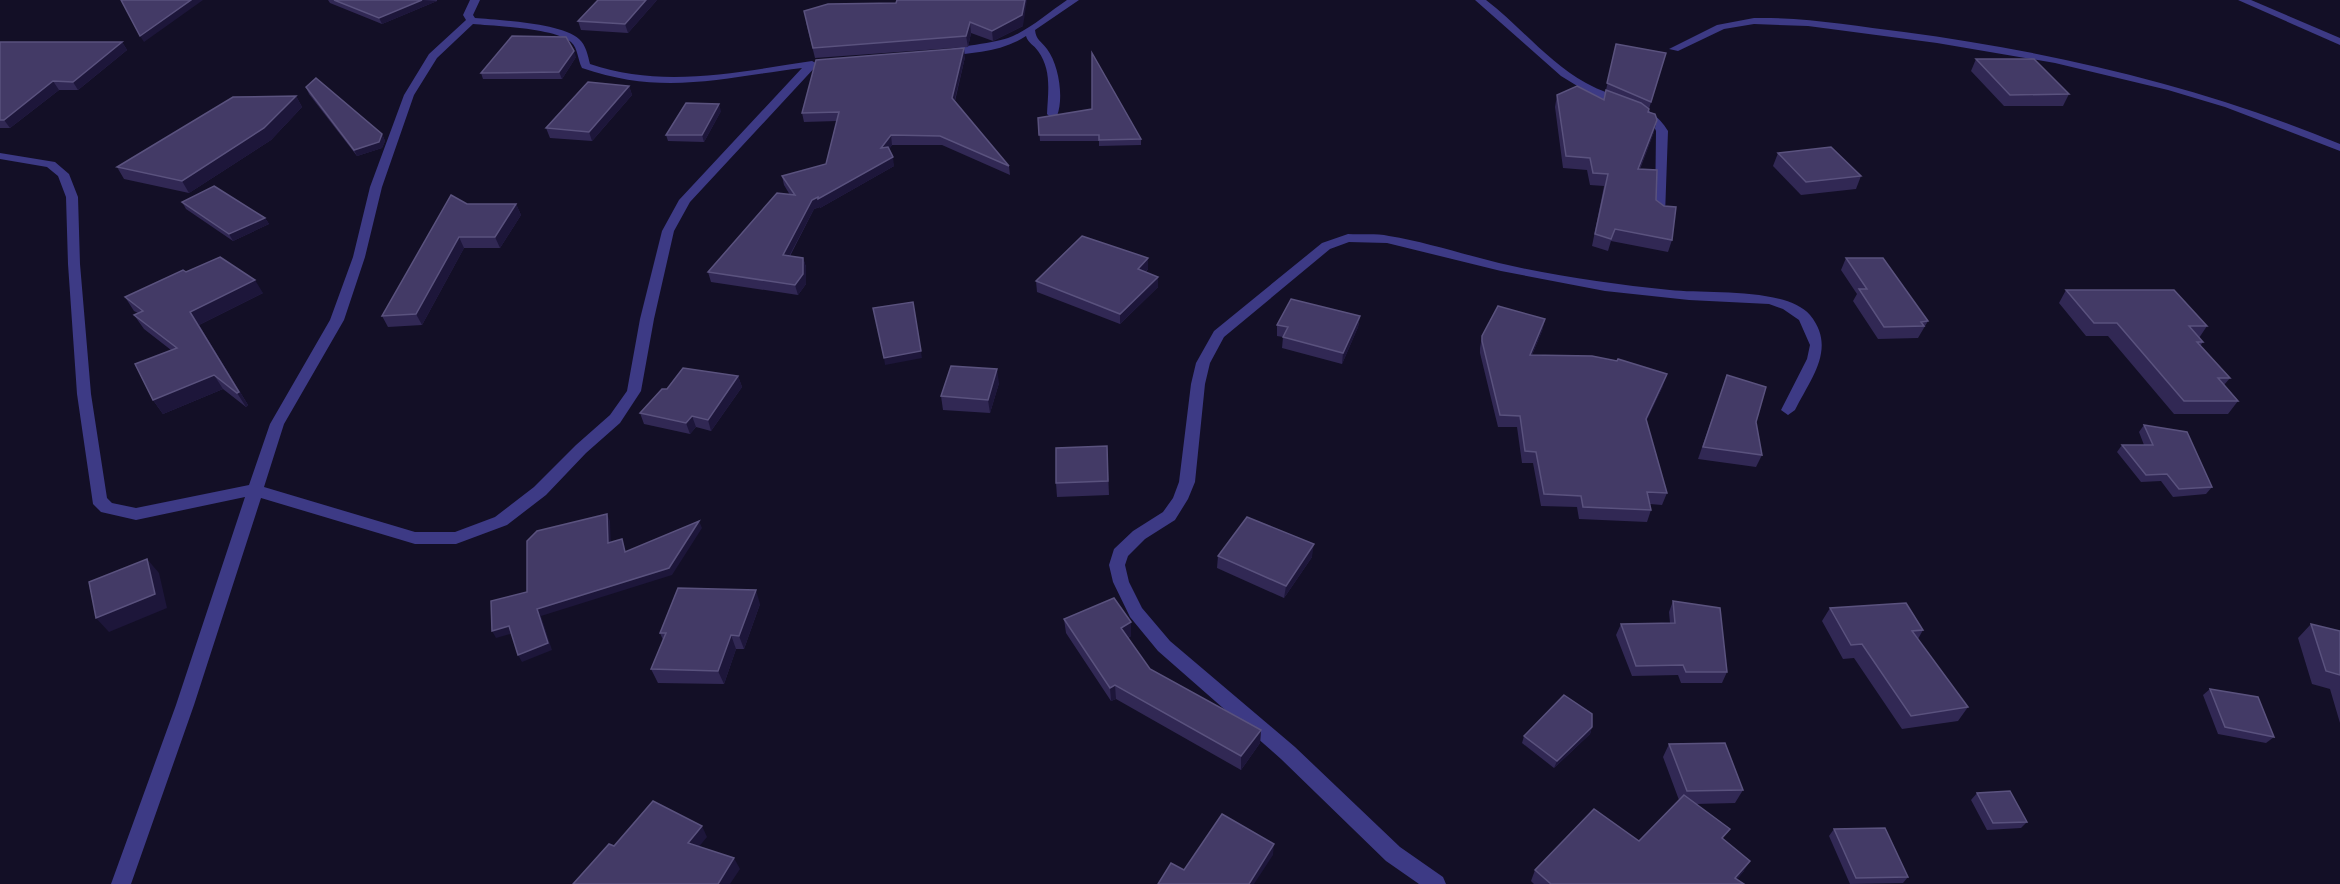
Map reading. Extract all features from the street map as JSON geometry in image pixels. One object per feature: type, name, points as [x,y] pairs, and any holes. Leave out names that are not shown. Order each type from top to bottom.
[{"type":"street","points":[[471,21],[468,15],[475,0]]},
{"type":"street","points":[[937,54],[1000,45],[1013,40],[1074,0]]},
{"type":"street","points":[[1480,0],[1576,82],[1596,93],[1646,112],[1657,120],[1662,131],[1661,212]]},
{"type":"street","points":[[2243,0],[2340,42]]},
{"type":"street","points":[[0,156],[51,164],[63,174],[72,197],[74,264],[84,394],[99,500],[107,508],[136,514],[254,490],[415,538],[456,538],[501,521],[540,491],[581,449],[615,419],[634,391],[647,319],[668,231],[675,215],[685,200],[817,63],[686,81],[631,80],[606,75],[586,66],[579,44],[571,36],[552,31],[471,21],[433,56],[409,95],[376,187],[359,257],[337,320],[277,424],[254,490],[185,705],[121,884]]},
{"type":"street","points":[[1674,49],[1710,30],[1748,21],[1816,24],[1910,36],[2059,62],[2147,81],[2286,125],[2340,148]]},
{"type":"street","points":[[1030,29],[1031,39],[1043,50],[1054,74],[1053,114]]},
{"type":"street","points":[[1436,884],[1393,854],[1288,753],[1164,646],[1136,612],[1121,582],[1117,565],[1120,553],[1139,536],[1169,516],[1187,482],[1198,384],[1203,363],[1215,340],[1237,319],[1326,246],[1348,238],[1387,239],[1501,267],[1605,287],[1689,296],[1771,300],[1788,306],[1804,317],[1818,345],[1814,359],[1788,410]]},
{"type":"building","points":[[121,0],[191,0],[140,36]]},
{"type":"building","points":[[334,0],[422,0],[379,18]]},
{"type":"building","points":[[598,0],[646,0],[625,24],[578,21]]},
{"type":"building","points":[[897,0],[1025,0],[1022,15],[992,31],[970,22],[966,36],[813,48],[804,11],[828,4],[896,3]]},
{"type":"building","points":[[512,36],[566,37],[574,51],[559,72],[481,73]]},
{"type":"building","points":[[0,42],[122,42],[73,82],[53,81],[4,120],[0,120]]},
{"type":"building","points":[[1616,44],[1666,53],[1651,102],[1607,83]]},
{"type":"building","points":[[964,48],[952,98],[1009,166],[940,136],[891,135],[881,148],[888,147],[893,157],[818,199],[818,197],[812,200],[783,255],[803,258],[803,274],[795,285],[708,272],[777,193],[795,195],[782,176],[826,164],[839,112],[802,113],[816,60]]},
{"type":"building","points":[[1092,53],[1141,139],[1099,140],[1099,135],[1039,135],[1038,118],[1092,109]]},
{"type":"building","points":[[1976,59],[2034,59],[2069,94],[2010,95]]},
{"type":"building","points":[[316,78],[382,134],[379,142],[354,150],[306,87]]},
{"type":"building","points":[[588,82],[629,86],[589,132],[546,128]]},
{"type":"building","points":[[1577,86],[1604,100],[1606,90],[1641,103],[1649,109],[1648,112],[1655,114],[1657,120],[1638,169],[1657,170],[1656,200],[1664,206],[1676,207],[1672,240],[1615,229],[1611,239],[1595,234],[1608,174],[1593,173],[1590,158],[1566,156],[1557,95]]},
{"type":"building","points":[[296,96],[264,128],[182,181],[117,167],[233,97]]},
{"type":"building","points":[[686,103],[719,104],[702,135],[666,135]]},
{"type":"building","points":[[1831,147],[1861,176],[1806,182],[1778,153]]},
{"type":"building","points":[[214,186],[265,218],[229,234],[182,202]]},
{"type":"building","points":[[451,195],[467,204],[516,204],[495,237],[459,237],[416,314],[382,316]]},
{"type":"building","points":[[1082,236],[1148,258],[1138,269],[1158,277],[1120,314],[1036,281]]},
{"type":"building","points":[[220,257],[255,280],[190,312],[239,392],[237,393],[214,375],[153,400],[135,364],[177,348],[134,315],[143,311],[125,297],[183,270],[186,272]]},
{"type":"building","points":[[1846,258],[1883,258],[1928,321],[1921,322],[1924,326],[1884,327],[1859,289],[1867,289]]},
{"type":"building","points":[[2066,290],[2174,290],[2207,326],[2189,326],[2203,342],[2197,342],[2230,378],[2218,378],[2238,401],[2184,401],[2117,323],[2094,323]]},
{"type":"building","points":[[1291,299],[1360,316],[1343,353],[1283,337],[1288,327],[1277,325]]},
{"type":"building","points":[[913,302],[921,351],[884,358],[873,308]]},
{"type":"building","points":[[1498,306],[1545,319],[1530,355],[1592,356],[1617,361],[1618,359],[1667,374],[1646,419],[1667,493],[1647,492],[1651,510],[1583,507],[1581,496],[1544,494],[1536,452],[1525,451],[1520,416],[1500,415],[1482,341],[1482,336]]},
{"type":"building","points":[[951,366],[997,369],[988,400],[941,396]]},
{"type":"building","points":[[683,368],[738,376],[708,420],[692,416],[686,423],[640,413],[662,389],[667,389]]},
{"type":"building","points":[[1727,375],[1766,387],[1756,422],[1762,455],[1703,447]]},
{"type":"building","points":[[2144,425],[2187,432],[2212,487],[2179,489],[2167,474],[2146,475],[2122,445],[2153,445]]},
{"type":"building","points":[[1107,446],[1108,481],[1056,483],[1056,448]]},
{"type":"building","points":[[607,514],[608,543],[622,539],[625,552],[699,521],[669,568],[537,609],[548,643],[518,655],[509,626],[492,631],[491,601],[527,592],[527,541],[537,531]]},
{"type":"building","points":[[1247,517],[1314,544],[1286,586],[1218,556]]},
{"type":"building","points":[[147,559],[155,594],[96,618],[89,582]]},
{"type":"building","points":[[678,588],[756,590],[739,636],[731,635],[718,671],[651,669],[666,633],[660,633]]},
{"type":"building","points":[[1114,598],[1131,622],[1121,628],[1150,669],[1261,730],[1241,756],[1115,685],[1110,688],[1064,619]]},
{"type":"building","points":[[1673,601],[1720,608],[1727,672],[1686,672],[1683,665],[1636,666],[1621,624],[1675,623]]},
{"type":"building","points":[[1906,603],[1923,630],[1912,631],[1968,707],[1911,716],[1862,644],[1851,645],[1830,608]]},
{"type":"building","points":[[2311,624],[2340,631],[2340,675],[2326,671]]},
{"type":"building","points":[[2210,689],[2258,697],[2274,737],[2225,727]]},
{"type":"building","points":[[1564,695],[1592,714],[1592,727],[1557,761],[1524,736]]},
{"type":"building","points":[[1725,743],[1743,790],[1687,791],[1669,744]]},
{"type":"building","points":[[2010,791],[2027,822],[1993,823],[1977,793]]},
{"type":"building","points":[[1684,795],[1730,829],[1722,838],[1750,861],[1735,878],[1744,884],[1551,884],[1535,870],[1594,809],[1639,841]]},
{"type":"building","points":[[653,801],[702,826],[688,843],[734,858],[718,884],[573,884],[609,844],[614,846]]},
{"type":"building","points":[[1222,814],[1274,844],[1249,884],[1158,884],[1171,863],[1184,870]]},
{"type":"building","points":[[1885,828],[1908,877],[1856,878],[1834,829]]}]
